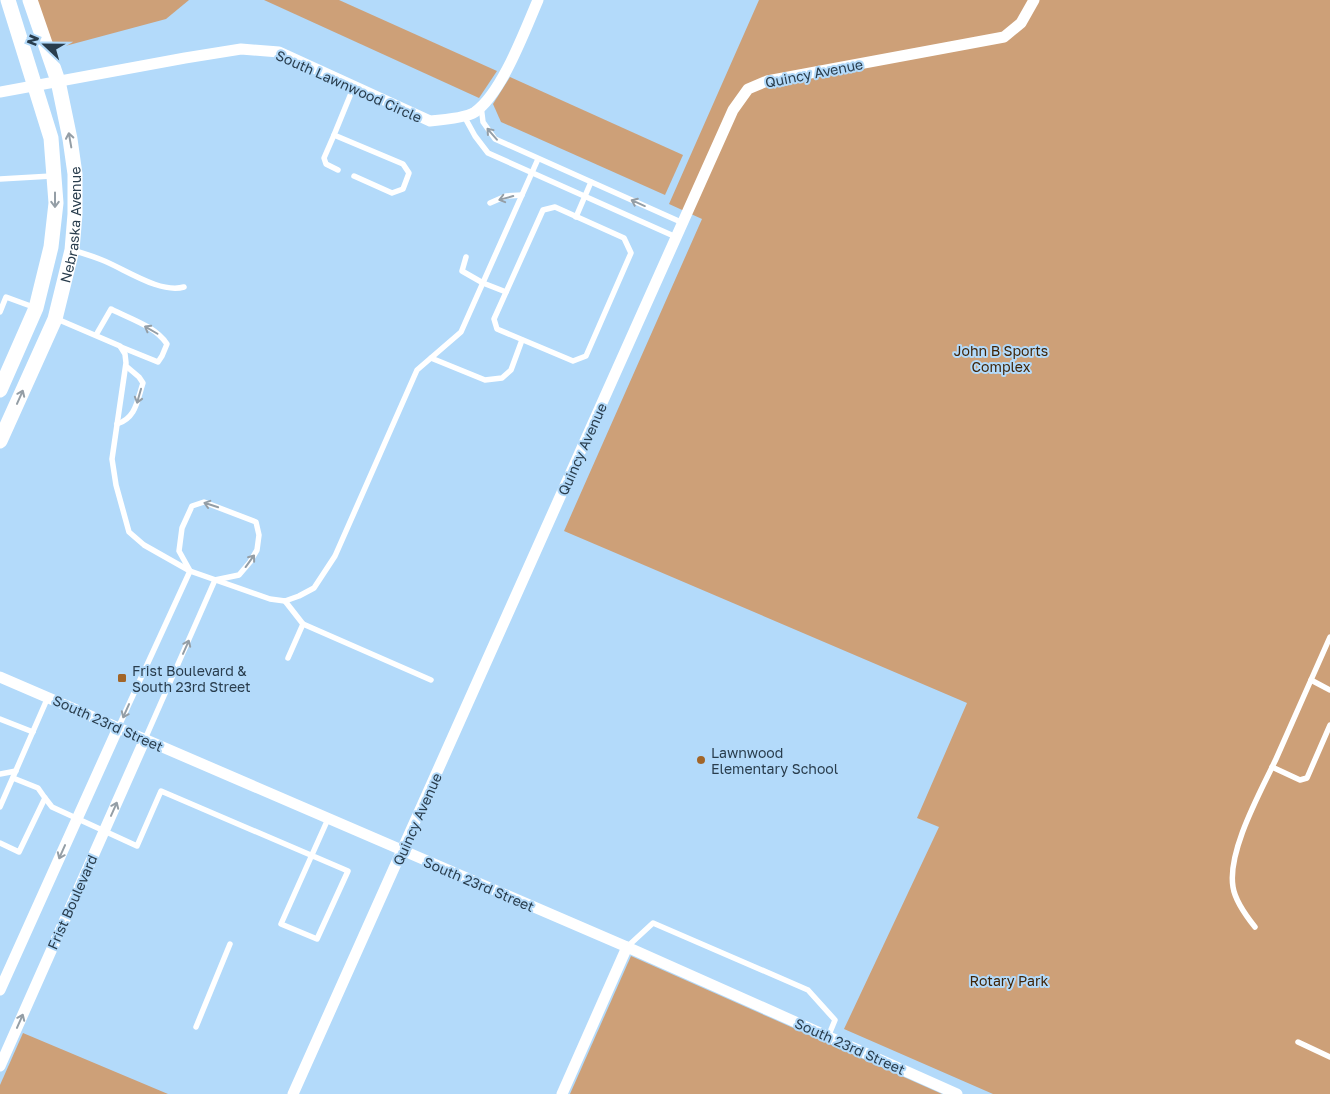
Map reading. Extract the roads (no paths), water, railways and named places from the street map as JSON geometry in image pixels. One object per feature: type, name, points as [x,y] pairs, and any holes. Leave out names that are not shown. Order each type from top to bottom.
[{"type":"street","name":"Nebraska Avenue","points":[[0,390],[36,308],[51,246],[56,203],[51,138],[8,0]]},
{"type":"street","name":"Nebraska Avenue","points":[[0,442],[55,319],[72,250],[75,174],[70,139],[58,81],[30,0]]},
{"type":"street","name":"South Lawnwood Circle","points":[[0,92],[241,49],[279,52],[430,121],[474,112],[490,97],[510,63],[538,0]]},
{"type":"street","name":"Quincy Avenue","points":[[293,1094],[733,110],[748,89],[767,81],[1004,37],[1021,23],[1034,0]]},
{"type":"street","points":[[54,176],[75,174]]},
{"type":"street","points":[[51,246],[72,250]]},
{"type":"street","points":[[36,308],[55,319]]},
{"type":"street","name":"South 23rd Street","points":[[0,677],[627,947],[957,1094]]},
{"type":"street","points":[[0,990],[118,728]]},
{"type":"street","name":"Frist Boulevard","points":[[0,1066],[144,739]]},
{"type":"street","points":[[562,1094],[627,947]]},
{"type":"lane","points":[[338,170],[326,164],[324,158],[354,86]]},
{"type":"lane","points":[[480,106],[483,122],[495,139],[683,223]]},
{"type":"lane","points":[[464,115],[475,136],[488,152],[676,237]]},
{"type":"lane","points":[[334,135],[403,164],[409,173],[403,190],[392,192],[354,176]]},
{"type":"lane","points":[[120,346],[125,354],[126,366],[112,464],[116,485],[130,532],[144,546],[190,571],[270,599],[285,601],[299,596],[314,588],[335,556],[417,370],[461,332],[538,159]]},
{"type":"lane","points":[[0,179],[54,176]]},
{"type":"lane","points":[[576,217],[591,182]]},
{"type":"lane","points":[[490,203],[506,196],[522,194]]},
{"type":"lane","points":[[555,207],[576,217],[624,238],[632,253],[586,356],[573,361],[497,329],[494,320],[543,210],[555,207]]},
{"type":"lane","points":[[72,250],[103,260],[168,288],[176,290],[184,288]]},
{"type":"lane","points":[[466,257],[462,272],[506,292]]},
{"type":"lane","points":[[0,294],[36,308]]},
{"type":"lane","points":[[0,312],[6,297]]},
{"type":"lane","points":[[55,319],[158,362],[167,344],[162,337],[152,330],[111,309],[96,335]]},
{"type":"lane","points":[[431,358],[486,380],[502,378],[511,370],[522,340]]},
{"type":"lane","points":[[117,424],[126,421],[135,409],[142,383],[139,377],[126,366]]},
{"type":"lane","points":[[190,571],[179,551],[182,528],[192,506],[204,502],[256,522],[259,535],[257,550],[239,575],[215,580]]},
{"type":"lane","points":[[118,728],[190,571]]},
{"type":"lane","points":[[144,739],[215,580]]},
{"type":"lane","points":[[285,601],[303,624],[431,680]]},
{"type":"lane","points":[[288,658],[303,624]]},
{"type":"lane","points":[[1254,927],[1246,916],[1233,887],[1234,865],[1243,835],[1330,637]]},
{"type":"lane","points":[[1311,680],[1330,690]]},
{"type":"lane","points":[[0,807],[48,697]]},
{"type":"lane","points":[[0,719],[32,732]]},
{"type":"lane","points":[[1272,767],[1300,780],[1307,778],[1330,726]]},
{"type":"lane","points":[[0,774],[16,771]]},
{"type":"lane","points":[[13,778],[38,788],[52,807],[137,846],[161,791],[312,856],[348,871],[317,939],[281,924],[312,856],[328,819]]},
{"type":"lane","points":[[0,844],[19,852],[44,798]]},
{"type":"lane","points":[[627,947],[653,923],[808,990],[835,1020],[828,1037]]},
{"type":"lane","points":[[196,1027],[230,944]]},
{"type":"lane","points":[[1298,1042],[1330,1057]]},
{"type":"place","name":"Frist Boulevard & South 23rd Street","points":[[122,678]]},
{"type":"place","name":"Lawnwood Elementary School","points":[[701,760]]},
{"type":"park label","name":"John B Sports Complex","points":[[1001,358]]},
{"type":"park label","name":"Rotary Park","points":[[1009,980]]}]
